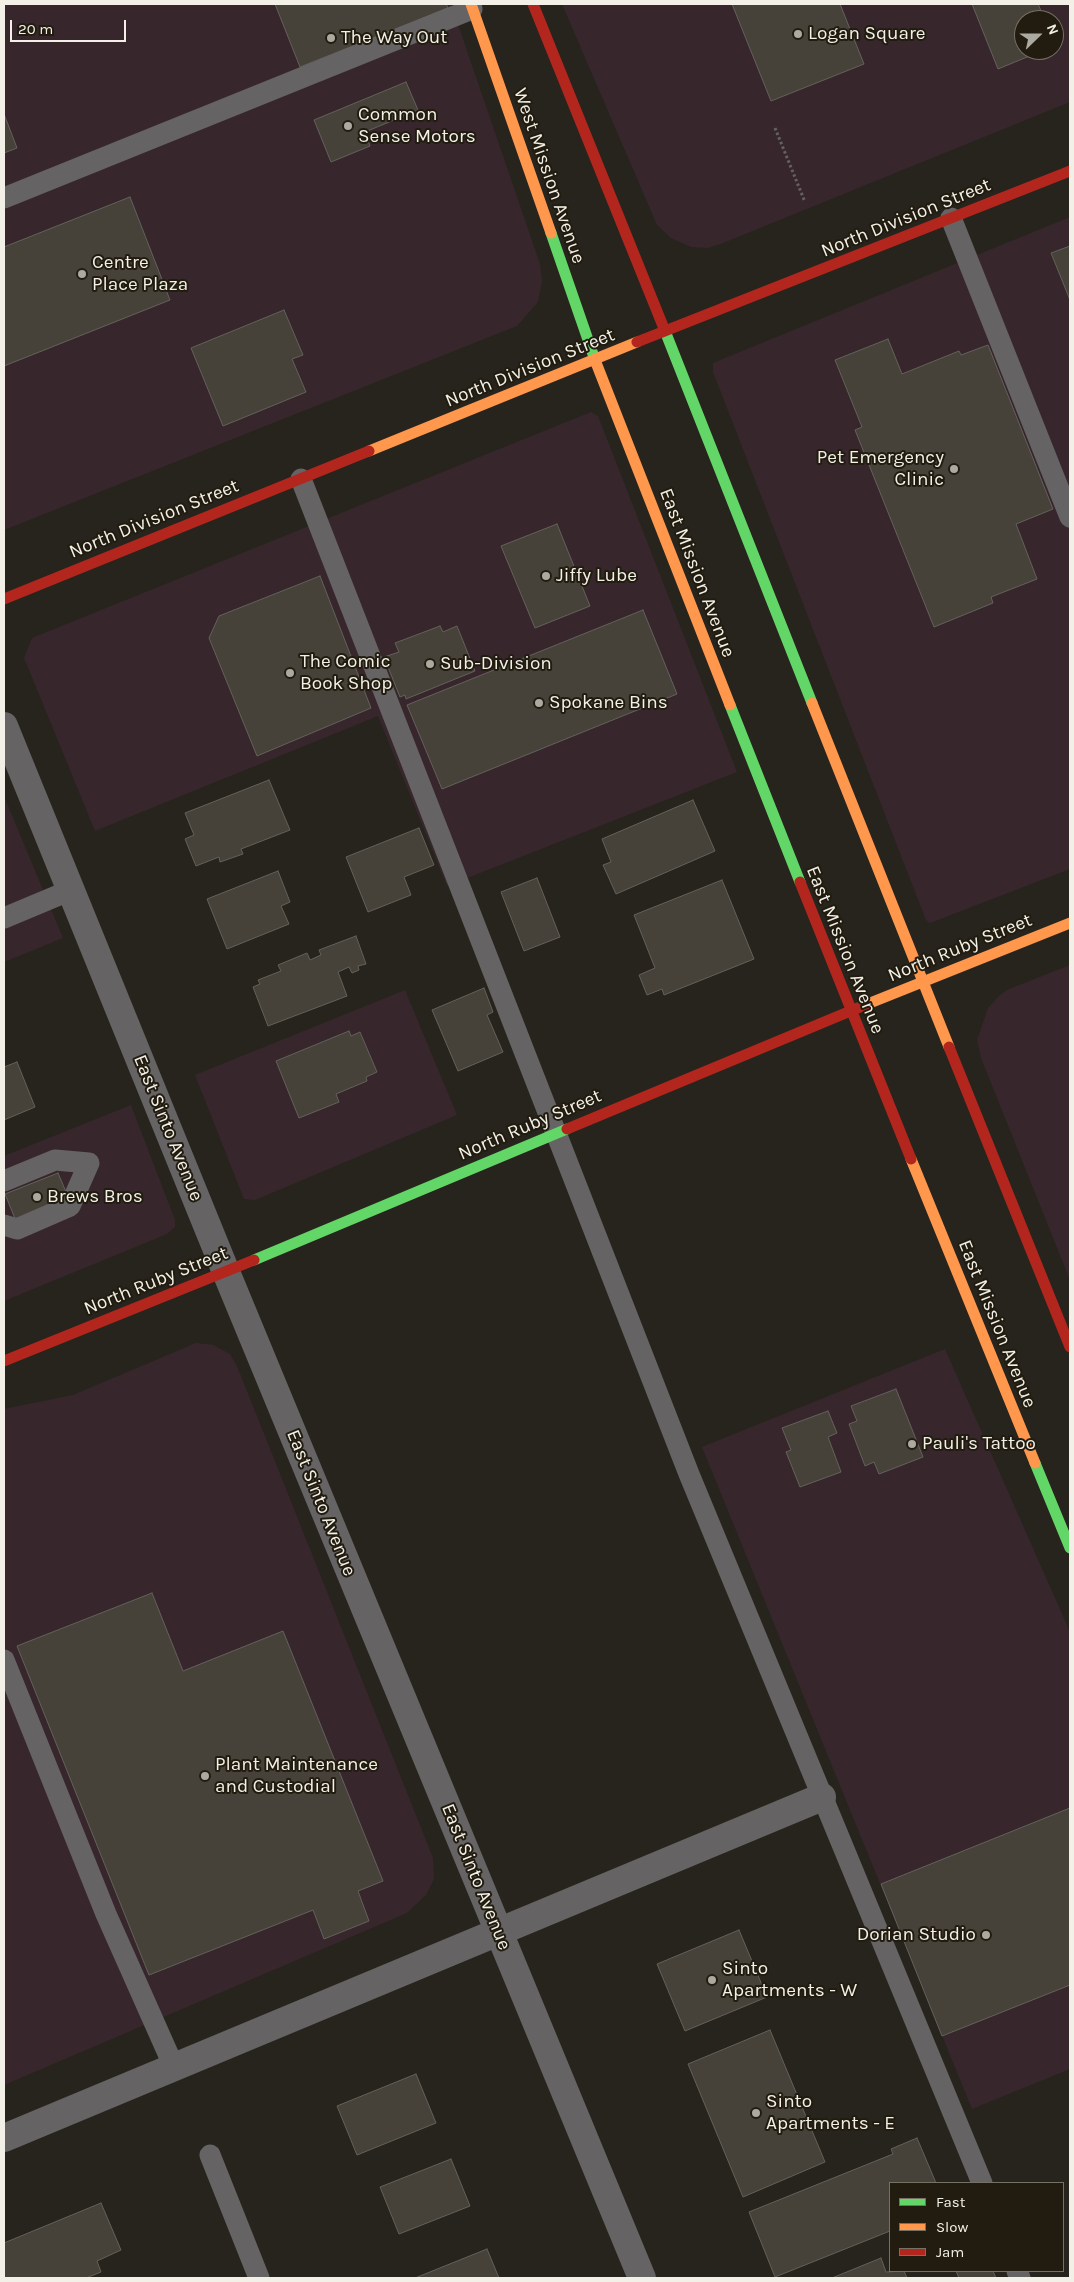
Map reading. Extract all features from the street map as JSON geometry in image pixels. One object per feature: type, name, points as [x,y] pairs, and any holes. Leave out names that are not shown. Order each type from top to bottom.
[{"type":"main road","points":[[533,4],[666,331],[923,983],[1070,1347]]},
{"type":"main road","name":"West Mission Avenue","points":[[471,6],[595,360]]},
{"type":"main road","name":"North Division Street","points":[[4,599],[666,331],[1070,171]]},
{"type":"main road","name":"East Mission Avenue","points":[[595,360],[850,1010],[1070,1548]]},
{"type":"main road","name":"North Ruby Street","points":[[4,1361],[226,1272],[850,1010],[923,983],[1070,923]]},
{"type":"street","name":"East Sinto Avenue","points":[[5,734],[71,890],[226,1272],[642,2278]]},
{"type":"street","points":[[4,2138],[822,1797]]},
{"type":"lane","points":[[4,198],[471,6]]},
{"type":"lane","points":[[951,218],[1070,516]]},
{"type":"lane","points":[[301,479],[689,1474],[982,2182]]},
{"type":"lane","points":[[4,918],[71,890]]},
{"type":"lane","points":[[4,1181],[55,1160],[89,1163],[70,1206],[17,1229],[4,1225]]},
{"type":"lane","points":[[4,1660],[106,1914],[174,2068]]},
{"type":"lane","points":[[210,2155],[259,2278]]},
{"type":"path","points":[[776,128],[805,202]]},
{"type":"shaded area","points":[[4,4],[451,4],[540,264],[542,281],[538,302],[517,326],[4,530]]},
{"type":"shaded area","points":[[562,4],[1070,4],[1070,102],[723,243],[708,248],[691,247],[671,238],[657,225]]},
{"type":"shaded area","points":[[1070,217],[1070,869],[930,923],[926,920],[713,372],[713,363]]},
{"type":"shaded area","points":[[591,412],[598,416],[737,772],[447,886],[378,716],[95,831],[24,658],[32,638]]},
{"type":"shaded area","points":[[4,796],[63,938],[4,962]]},
{"type":"shaded area","points":[[1070,965],[1070,1280],[981,1058],[977,1040],[988,1008],[999,996],[1007,990]]},
{"type":"shaded area","points":[[405,990],[457,1115],[255,1200],[244,1199],[195,1075]]},
{"type":"shaded area","points":[[131,1105],[175,1220],[175,1227],[167,1234],[4,1301],[4,1156]]},
{"type":"shaded area","points":[[196,1343],[213,1345],[230,1354],[237,1366],[433,1858],[434,1879],[426,1895],[407,1913],[4,2085],[4,1409],[73,1395]]},
{"type":"shaded area","points":[[945,1349],[1070,1632],[1070,2069],[972,2109],[702,1447]]},
{"type":"building","name":"The Way Out","points":[[275,4],[446,4],[448,8],[300,67]]},
{"type":"building","name":"Logan Square","points":[[732,4],[840,4],[864,64],[771,101]]},
{"type":"building","points":[[972,4],[1038,4],[1041,10],[1014,10],[1014,60],[1020,60],[998,69]]},
{"type":"building","name":"Common Sense Motors","points":[[406,82],[418,110],[365,132],[370,146],[331,162],[314,120]]},
{"type":"building","points":[[4,114],[17,148],[4,153]]},
{"type":"building","name":"Centre Place Plaza","points":[[130,197],[170,300],[4,366],[4,247]]},
{"type":"building","points":[[1070,246],[1070,300],[1051,253]]},
{"type":"building","points":[[284,310],[303,355],[292,359],[306,392],[223,426],[191,348]]},
{"type":"building","name":"Pet Emergency Clinic","points":[[888,339],[902,374],[959,351],[961,355],[988,345],[1053,509],[1016,524],[1037,579],[991,597],[993,603],[934,627],[855,430],[862,427],[835,360]]},
{"type":"building","name":"Jiffy Lube","points":[[557,524],[590,606],[535,628],[501,546]]},
{"type":"building","name":"The Comic Book Shop","points":[[320,576],[371,708],[257,756],[209,638],[219,616]]},
{"type":"building","points":[[643,610],[677,694],[442,789],[407,705]]},
{"type":"building","name":"Sub-Division","points":[[440,626],[443,632],[457,626],[475,671],[406,699],[405,695],[400,697],[384,657],[399,652],[395,643]]},
{"type":"building","points":[[269,780],[290,830],[241,849],[243,854],[220,862],[219,857],[196,866],[185,839],[194,835],[185,813]]},
{"type":"building","points":[[693,800],[715,851],[616,894],[603,865],[611,862],[602,839]]},
{"type":"building","points":[[419,828],[434,865],[404,877],[411,895],[368,912],[346,857]]},
{"type":"building","points":[[278,871],[290,902],[281,906],[289,924],[227,949],[207,899]]},
{"type":"building","points":[[537,878],[560,937],[524,951],[501,892]]},
{"type":"building","points":[[722,880],[754,959],[664,995],[662,989],[647,995],[639,975],[655,968],[634,915]]},
{"type":"building","points":[[356,936],[366,964],[358,966],[359,970],[352,973],[349,967],[338,972],[347,996],[268,1026],[253,987],[260,984],[258,980],[281,971],[278,965],[307,953],[310,960],[321,955],[319,950]]},
{"type":"building","points":[[484,988],[493,1012],[487,1015],[503,1052],[458,1071],[432,1010]]},
{"type":"building","points":[[349,1031],[351,1036],[360,1032],[377,1072],[366,1077],[367,1081],[336,1094],[339,1102],[299,1118],[276,1061]]},
{"type":"building","points":[[17,1062],[35,1107],[4,1120],[4,1067]]},
{"type":"building","name":"Brews Bros","points":[[58,1173],[69,1199],[16,1221],[5,1194]]},
{"type":"building","points":[[896,1389],[923,1457],[879,1474],[874,1462],[865,1466],[849,1424],[857,1421],[851,1406]]},
{"type":"building","points":[[828,1411],[837,1433],[828,1437],[841,1472],[800,1487],[786,1452],[791,1450],[782,1428]]},
{"type":"building","name":"Plant Maintenance and Custodial","points":[[152,1593],[183,1671],[283,1631],[383,1881],[358,1891],[369,1921],[324,1939],[313,1910],[149,1975],[17,1646]]},
{"type":"building","name":"Dorian Studio","points":[[1070,1808],[1070,1985],[942,2036],[881,1884]]},
{"type":"building","name":"Sinto Apartments - W","points":[[739,1930],[767,1997],[685,2031],[657,1964]]},
{"type":"building","name":"Sinto Apartments - E","points":[[770,2030],[825,2162],[743,2197],[688,2064]]},
{"type":"building","points":[[416,2074],[436,2123],[357,2155],[337,2106]]},
{"type":"building","points":[[917,2138],[936,2182],[889,2182],[889,2231],[775,2277],[749,2212],[893,2154],[891,2149]]},
{"type":"building","points":[[451,2159],[470,2206],[399,2234],[380,2187]]},
{"type":"building","points":[[101,2203],[121,2250],[97,2261],[101,2272],[86,2278],[4,2278],[4,2243]]},
{"type":"building","points":[[487,2249],[499,2278],[415,2278]]},
{"type":"building","points":[[881,2258],[886,2272],[904,2272],[907,2278],[832,2278]]},
{"type":"building","points":[[956,2272],[993,2272],[996,2278],[959,2278]]},
{"type":"traffic: fast","points":[[551,233],[595,360]]},
{"type":"traffic: fast","points":[[665,331],[812,703]]},
{"type":"traffic: fast","points":[[730,705],[800,882]]},
{"type":"traffic: fast","points":[[254,1260],[567,1129]]},
{"type":"traffic: fast","points":[[1035,1463],[1070,1548]]},
{"type":"traffic: slow","points":[[471,4],[551,233]]},
{"type":"traffic: slow","points":[[369,451],[637,342]]},
{"type":"traffic: slow","points":[[595,360],[730,705]]},
{"type":"traffic: slow","points":[[812,703],[949,1047]]},
{"type":"traffic: slow","points":[[865,1005],[1070,923]]},
{"type":"traffic: slow","points":[[911,1159],[1035,1463]]},
{"type":"traffic: jam","points":[[533,4],[665,331]]},
{"type":"traffic: jam","points":[[637,342],[1070,171]]},
{"type":"traffic: jam","points":[[4,599],[369,451]]},
{"type":"traffic: jam","points":[[800,882],[911,1159]]},
{"type":"traffic: jam","points":[[567,1129],[865,1005]]},
{"type":"traffic: jam","points":[[949,1047],[1070,1347]]},
{"type":"traffic: jam","points":[[4,1361],[254,1260]]},
{"type":"place","name":"Logan Square","points":[[798,34]]},
{"type":"place","name":"The Way Out","points":[[331,38]]},
{"type":"place","name":"Common Sense Motors","points":[[348,126]]},
{"type":"place","name":"Centre Place Plaza","points":[[82,274]]},
{"type":"place","name":"Pet Emergency Clinic","points":[[954,469]]},
{"type":"place","name":"Jiffy Lube","points":[[546,576]]},
{"type":"place","name":"Sub-Division","points":[[430,664]]},
{"type":"place","name":"The Comic Book Shop","points":[[290,673]]},
{"type":"place","name":"Spokane Bins","points":[[539,703]]},
{"type":"place","name":"Brews Bros","points":[[37,1197]]},
{"type":"place","name":"Pauli's Tattoo","points":[[912,1444]]},
{"type":"place","name":"Plant Maintenance and Custodial","points":[[205,1776]]},
{"type":"place","name":"Dorian Studio","points":[[986,1935]]},
{"type":"place","name":"Sinto Apartments - W","points":[[712,1980]]},
{"type":"place","name":"Sinto Apartments - E","points":[[756,2113]]}]
